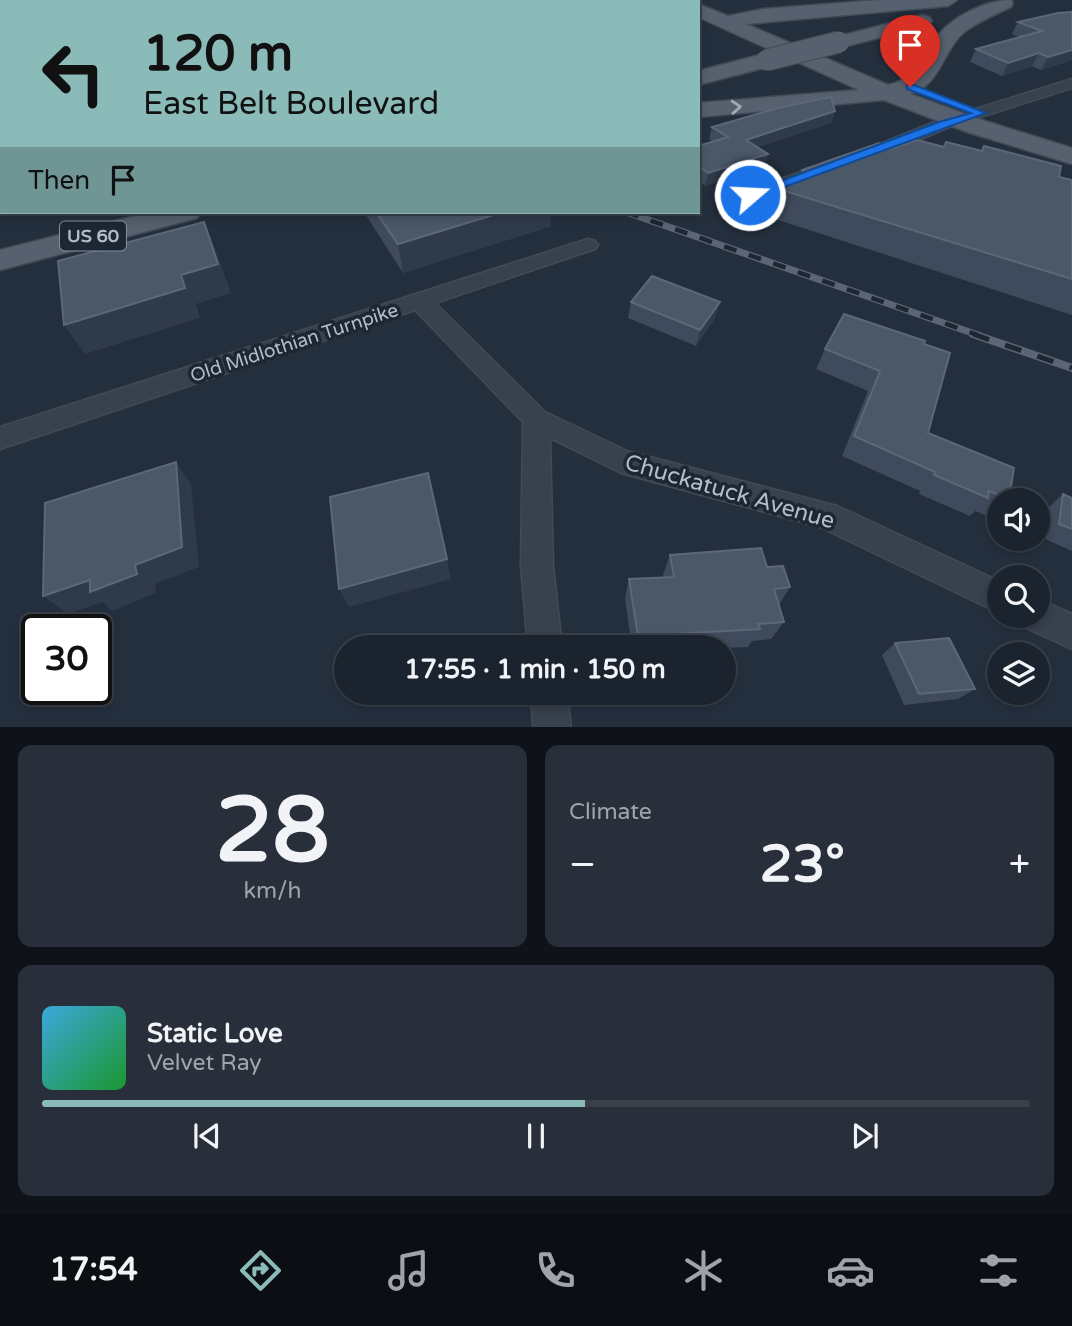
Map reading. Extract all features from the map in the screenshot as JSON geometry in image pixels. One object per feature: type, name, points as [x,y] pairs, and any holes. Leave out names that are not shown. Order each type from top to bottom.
[{"type":"main road","points":[[704,0],[735,20],[797,48],[908,85],[967,113],[1072,156]]},
{"type":"main road","points":[[700,11],[735,20],[948,0]]},
{"type":"main road","points":[[700,77],[797,48],[982,0]]},
{"type":"main road","points":[[700,69],[1011,1]]},
{"type":"main road","points":[[908,85],[958,26],[1011,1]]},
{"type":"main road","points":[[700,110],[908,85],[933,87],[967,113],[1072,140]]},
{"type":"main road","name":"US 60","points":[[0,245],[125,214]]},
{"type":"main road","name":"US 60","points":[[0,260],[178,214]]},
{"type":"street","points":[[750,195],[967,113],[1072,83]]},
{"type":"street","name":"Old Midlothian Turnpike","points":[[0,438],[588,245]]},
{"type":"street","name":"Chuckatuck Avenue","points":[[419,301],[536,419],[621,461],[826,515],[987,591]]},
{"type":"street","points":[[536,419],[537,566],[544,635]]},
{"type":"street","points":[[1050,622],[1072,632]]},
{"type":"street","points":[[550,705],[552,727]]},
{"type":"building","points":[[1072,12],[1072,50],[1048,57],[1039,53],[1008,63],[976,49],[1042,31],[1018,22]]},
{"type":"building","points":[[831,97],[835,111],[746,140],[768,154],[708,173],[700,167],[700,145],[728,137],[712,127],[778,108]]},
{"type":"building","points":[[917,140],[944,147],[946,142],[982,151],[984,146],[1061,166],[1059,177],[1072,180],[1072,279],[778,189],[812,177],[802,170],[879,143],[891,149]]},
{"type":"building","points":[[377,214],[496,214],[398,244]]},
{"type":"building","points":[[204,222],[218,264],[181,275],[185,288],[64,325],[58,261]]},
{"type":"building","points":[[652,276],[720,302],[700,330],[631,302]]},
{"type":"building","points":[[844,314],[925,341],[924,344],[950,353],[928,433],[1014,468],[1011,488],[987,488],[987,498],[854,436],[880,371],[825,349]]},
{"type":"building","points":[[176,462],[182,547],[135,565],[137,574],[90,592],[90,580],[43,596],[45,503]]},
{"type":"building","points":[[428,473],[447,559],[339,589],[330,497]]},
{"type":"building","points":[[1063,494],[1072,498],[1072,529],[1059,524]]},
{"type":"building","points":[[761,548],[767,567],[783,566],[790,587],[774,589],[784,622],[758,624],[760,629],[638,635],[629,579],[674,577],[670,555]]},
{"type":"building","points":[[949,638],[975,689],[919,694],[895,643]]},
{"type":"railway","points":[[632,214],[978,335]]},
{"type":"railway","points":[[973,334],[1072,368]]},
{"type":"route","points":[[750,195],[871,154],[943,124],[981,113],[910,87]]}]
